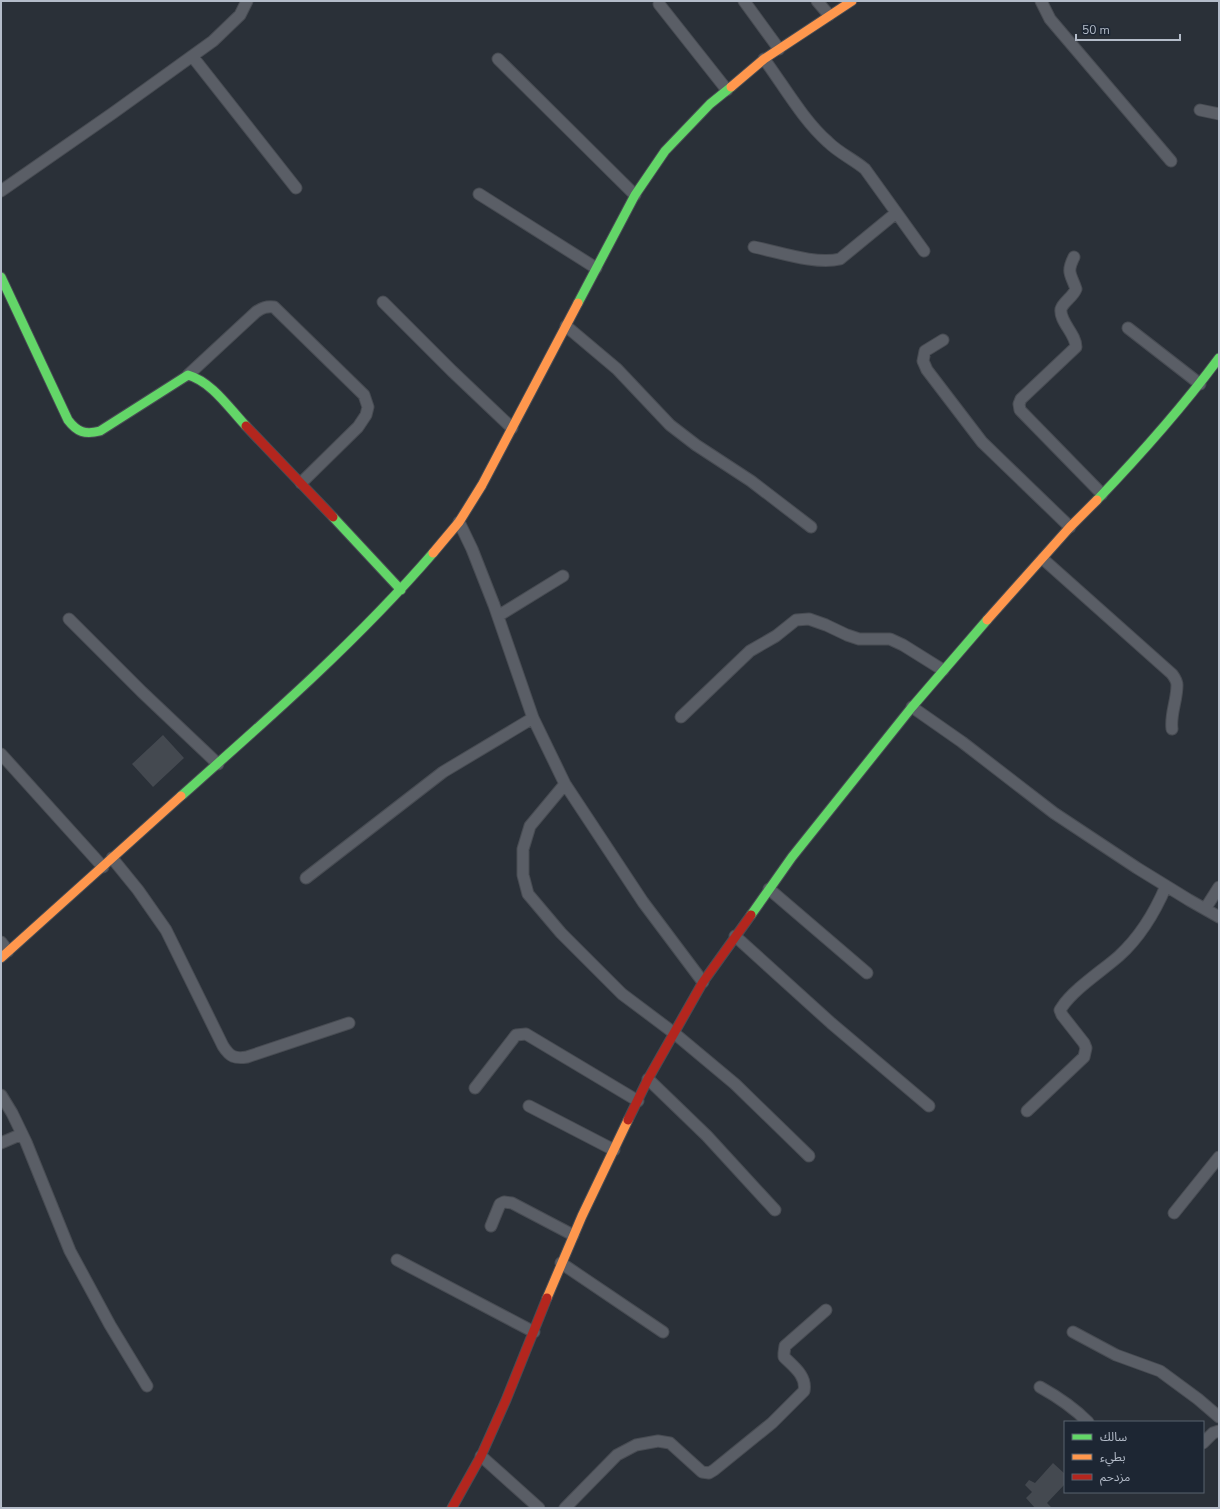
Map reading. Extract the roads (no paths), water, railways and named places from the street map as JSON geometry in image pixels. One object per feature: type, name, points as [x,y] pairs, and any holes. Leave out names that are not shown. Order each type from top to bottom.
[{"type":"street","points":[[1,191],[113,114],[213,41],[240,15],[247,1]]},
{"type":"street","points":[[744,1],[779,49]]},
{"type":"street","points":[[817,1],[830,15]]},
{"type":"street","points":[[1,942],[5,955],[218,764],[346,645],[401,590],[459,522],[482,485],[635,194],[665,151],[710,104],[764,59],[852,1]]},
{"type":"street","points":[[1042,1],[1050,19],[1171,160]]},
{"type":"street","points":[[659,4],[727,90]]},
{"type":"street","points":[[192,56],[296,188]]},
{"type":"street","points":[[498,59],[635,194]]},
{"type":"street","points":[[764,59],[803,114],[817,130],[837,150],[856,162],[865,170],[924,251]]},
{"type":"street","points":[[1200,110],[1219,114]]},
{"type":"street","points":[[479,194],[596,268]]},
{"type":"street","points":[[754,247],[816,260],[831,261],[840,259],[896,213]]},
{"type":"street","points":[[1074,258],[1069,272],[1076,289],[1062,308],[1061,312],[1062,317],[1076,342],[1076,347],[1021,399],[1019,404],[1020,410],[1102,494]]},
{"type":"street","points":[[1,277],[68,420],[73,428],[81,433],[91,434],[100,431],[188,375],[256,312],[268,306],[274,307],[364,395],[368,407],[366,415],[358,427],[301,483]]},
{"type":"street","points":[[383,302],[512,428]]},
{"type":"street","points":[[566,326],[617,369],[670,425],[696,445],[751,481],[811,528]]},
{"type":"street","points":[[1128,328],[1200,384]]},
{"type":"street","points":[[943,340],[925,351],[923,361],[927,370],[982,442],[1070,527]]},
{"type":"street","points":[[452,1508],[481,1456],[506,1400],[573,1235],[648,1079],[703,982],[769,888],[816,825],[912,707],[975,633],[1200,384],[1219,358]]},
{"type":"street","points":[[188,375],[198,378],[208,385],[401,590]]},
{"type":"street","points":[[459,522],[472,549],[498,616],[533,718],[565,784],[643,902],[703,982]]},
{"type":"street","points":[[1043,558],[1177,680],[1171,716],[1172,729]]},
{"type":"street","points":[[498,616],[563,576]]},
{"type":"street","points":[[69,619],[142,692],[218,764]]},
{"type":"street","points":[[681,717],[750,651],[770,640],[796,620],[809,619],[859,639],[890,639],[904,645],[943,670]]},
{"type":"street","points":[[912,707],[962,742],[1054,813],[1166,886],[1219,917]]},
{"type":"street","points":[[306,878],[443,772],[533,718]]},
{"type":"street","points":[[1,754],[103,867]]},
{"type":"street","points":[[565,784],[530,826],[523,849],[523,875],[528,894],[561,933],[622,994],[674,1033],[735,1084],[809,1156]]},
{"type":"street","points":[[112,858],[138,890],[166,930],[223,1046],[232,1057],[247,1057],[349,1023]]},
{"type":"street","points":[[1027,1111],[1084,1057],[1086,1048],[1084,1043],[1062,1016],[1060,1010],[1085,984],[1119,956],[1137,937],[1151,918],[1166,886]]},
{"type":"street","points":[[1205,909],[1219,887]]},
{"type":"street","points":[[769,888],[868,972]]},
{"type":"street","points":[[735,936],[831,1023],[929,1106]]},
{"type":"street","points":[[475,1088],[516,1035],[526,1034],[638,1101]]},
{"type":"street","points":[[648,1079],[702,1131],[775,1210]]},
{"type":"street","points":[[1,1095],[22,1134],[73,1258],[110,1325],[147,1386]]},
{"type":"street","points":[[529,1106],[614,1150]]},
{"type":"street","points":[[1,1143],[22,1134]]},
{"type":"street","points":[[1174,1213],[1219,1157]]},
{"type":"street","points":[[491,1226],[500,1204],[504,1202],[512,1203],[573,1235]]},
{"type":"street","points":[[397,1260],[534,1332]]},
{"type":"street","points":[[561,1263],[663,1332]]},
{"type":"street","points":[[565,1508],[617,1455],[636,1445],[658,1441],[670,1442],[702,1472],[709,1473],[714,1470],[772,1423],[804,1391],[805,1384],[802,1376],[784,1357],[785,1346],[826,1310]]},
{"type":"street","points":[[1073,1332],[1116,1355],[1160,1371],[1198,1399],[1219,1417]]},
{"type":"street","points":[[1040,1387],[1060,1398],[1087,1421]]},
{"type":"street","points":[[1204,1442],[1213,1433],[1219,1431]]},
{"type":"street","points":[[481,1456],[540,1508]]}]
